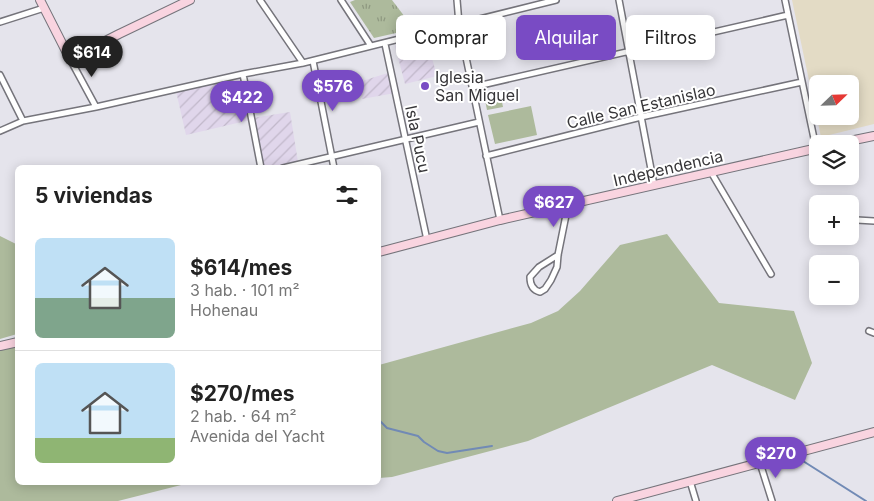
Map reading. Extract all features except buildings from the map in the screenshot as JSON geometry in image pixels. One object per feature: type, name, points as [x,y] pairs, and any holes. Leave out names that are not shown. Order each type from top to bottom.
[{"type":"street","points":[[40,0],[96,108]]},
{"type":"street","points":[[70,58],[176,3],[190,0]]},
{"type":"street","points":[[260,0],[303,63]]},
{"type":"street","points":[[341,0],[371,46]]},
{"type":"street","points":[[457,0],[458,15]]},
{"type":"street","points":[[494,15],[556,0]]},
{"type":"street","points":[[619,0],[626,36]]},
{"type":"street","points":[[785,0],[814,135]]},
{"type":"street","points":[[0,22],[44,8]]},
{"type":"street","points":[[715,32],[788,15]]},
{"type":"street","points":[[0,131],[23,121],[96,108],[396,41]]},
{"type":"street","name":"Isla Pucu","points":[[385,44],[427,240]]},
{"type":"street","points":[[473,88],[626,53]]},
{"type":"street","points":[[467,60],[500,220]]},
{"type":"street","points":[[630,60],[654,186]]},
{"type":"street","points":[[313,61],[333,165]]},
{"type":"street","points":[[243,74],[260,165]]},
{"type":"street","points":[[0,76],[23,121]]},
{"type":"street","name":"Calle San Estanislao","points":[[486,156],[641,117],[802,82]]},
{"type":"street","points":[[296,165],[479,122]]},
{"type":"street","points":[[859,139],[874,136]]},
{"type":"street","name":"Independencia","points":[[381,252],[500,220],[809,150]]},
{"type":"street","points":[[711,172],[771,274]]},
{"type":"street","points":[[558,255],[534,271],[530,277],[532,287],[537,292],[545,289],[558,267],[558,255],[568,205]]},
{"type":"street","points":[[859,220],[874,221]]},
{"type":"street","points":[[0,346],[15,343]]},
{"type":"street","points":[[617,501],[874,432]]},
{"type":"street","points":[[760,462],[772,501]]},
{"type":"street","points":[[690,481],[696,501]]},
{"type":"shaded area","points":[[792,0],[874,0],[874,124],[829,135],[821,135],[818,125],[859,125],[859,75],[809,75],[809,80]]},
{"type":"shaded area","points":[[399,60],[432,60],[437,76],[405,84]]},
{"type":"shaded area","points":[[391,72],[395,93],[362,99],[359,82]]},
{"type":"shaded area","points":[[241,77],[250,120],[186,135],[176,91]]},
{"type":"shaded area","points":[[290,112],[298,162],[284,165],[264,165],[253,118]]},
{"type":"green space","points":[[355,0],[392,0],[403,15],[396,15],[396,33],[374,38],[350,2]]},
{"type":"green space","points":[[501,97],[503,107],[487,110],[485,100]]},
{"type":"green space","points":[[531,106],[537,135],[495,144],[488,115]]},
{"type":"green space","points":[[667,234],[719,303],[794,311],[812,363],[795,400],[712,365],[528,441],[392,477],[381,478],[381,364],[531,323],[558,311],[580,291],[620,245]]},
{"type":"green space","points":[[0,236],[15,244],[15,335],[0,339]]},
{"type":"green space","points":[[15,345],[15,485],[181,485],[118,501],[0,501],[0,349]]},
{"type":"waterway","points":[[381,422],[387,428],[418,436],[438,451],[447,453],[492,446]]},
{"type":"waterway","points":[[803,461],[866,501]]},
{"type":"place","name":"Iglesia San Miguel","points":[[425,86]]}]
